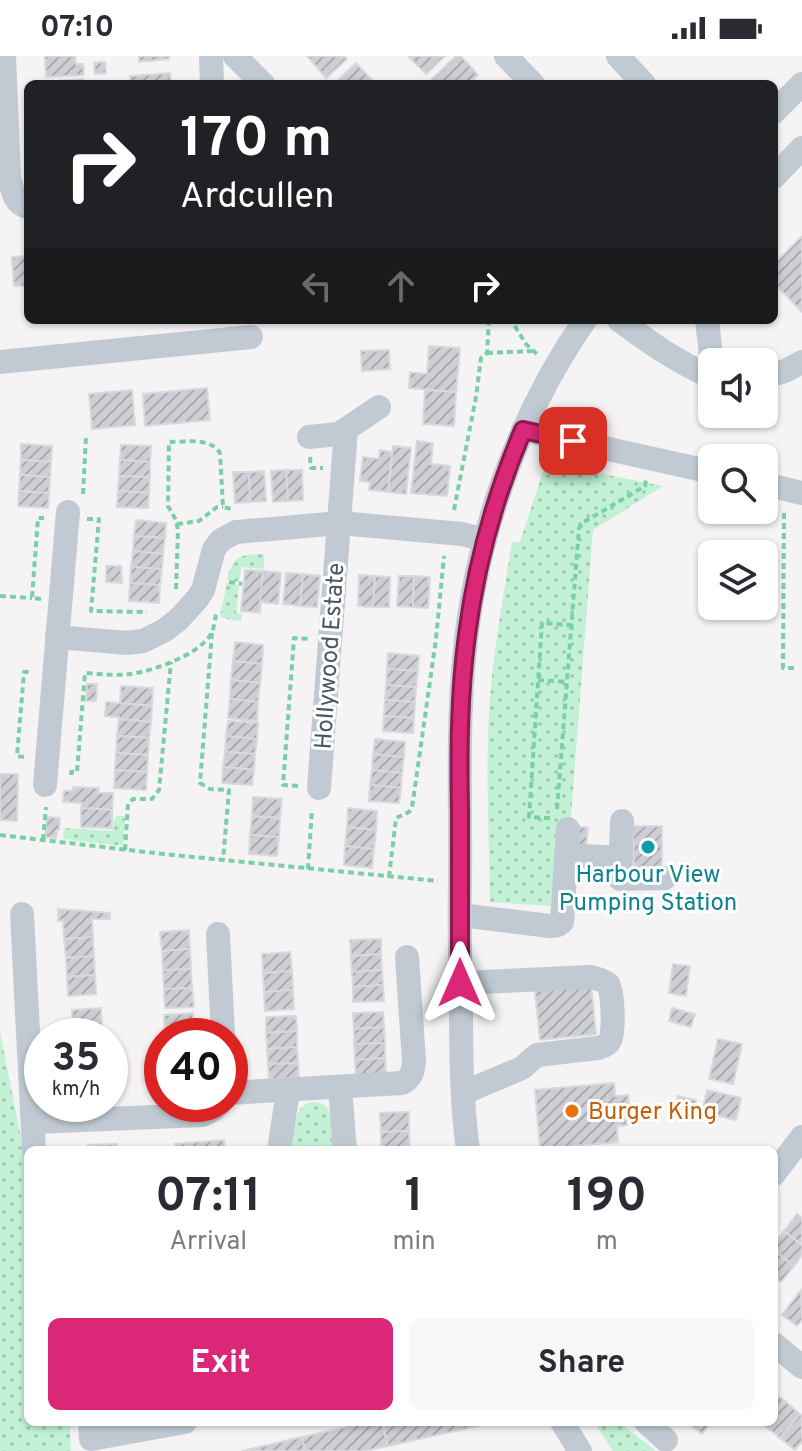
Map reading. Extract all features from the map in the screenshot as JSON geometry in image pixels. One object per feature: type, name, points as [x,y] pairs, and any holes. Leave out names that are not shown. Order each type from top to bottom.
[{"type":"street","points":[[4,56],[9,177],[13,194],[24,206]]},
{"type":"street","points":[[211,56],[212,80]]},
{"type":"street","points":[[235,56],[259,80]]},
{"type":"street","points":[[506,56],[529,80]]},
{"type":"street","points":[[618,56],[640,80]]},
{"type":"street","points":[[778,108],[802,84]]},
{"type":"street","points":[[778,173],[802,148]]},
{"type":"street","points":[[468,1146],[460,983],[460,763],[464,659],[474,589],[502,484],[523,430],[552,371],[582,324]]},
{"type":"street","points":[[625,324],[669,356],[698,372]]},
{"type":"street","points":[[707,324],[710,348]]},
{"type":"street","points":[[0,362],[251,337]]},
{"type":"street","points":[[778,373],[802,362]]},
{"type":"street","points":[[309,437],[339,434],[379,407]]},
{"type":"street","name":"Hollywood Estate","points":[[316,794],[346,429]]},
{"type":"street","points":[[523,430],[698,469]]},
{"type":"street","points":[[46,792],[57,637],[79,509]]},
{"type":"street","points":[[57,637],[127,643],[143,641],[165,630],[179,619],[203,590],[214,549],[221,540],[236,532],[340,523],[462,534],[485,540]]},
{"type":"street","points":[[622,821],[620,879],[665,878]]},
{"type":"street","points":[[460,915],[550,926],[562,922],[568,829]]},
{"type":"street","points":[[567,855],[621,858]]},
{"type":"street","points":[[22,914],[12,943],[24,1045]]},
{"type":"street","points":[[218,934],[222,1018]]},
{"type":"street","points":[[248,1092],[340,1088],[409,1080],[414,1061],[407,957]]},
{"type":"street","points":[[460,983],[590,977],[600,980],[607,983],[610,989],[613,1034],[610,1042],[598,1048],[537,1055],[522,1068],[463,1093]]},
{"type":"street","points":[[340,1088],[345,1146]]},
{"type":"street","points":[[280,1146],[288,1091]]},
{"type":"street","points":[[33,1122],[34,1146]]},
{"type":"street","points":[[783,1168],[802,1137]]},
{"type":"street","points":[[778,1347],[802,1367]]},
{"type":"street","points":[[90,1426],[91,1439],[163,1426]]},
{"type":"street","points":[[564,1426],[580,1451]]},
{"type":"street","points":[[650,1426],[666,1440]]},
{"type":"path","points":[[487,353],[489,324]]},
{"type":"path","points":[[514,324],[526,344],[540,357]]},
{"type":"path","points":[[454,510],[481,358],[487,353],[533,351]]},
{"type":"path","points":[[86,437],[79,509],[99,519],[91,611],[149,612]]},
{"type":"path","points":[[176,594],[177,524],[168,506],[169,442],[207,443],[218,449],[223,507]]},
{"type":"path","points":[[311,468],[328,468]]},
{"type":"path","points":[[571,625],[542,623],[529,817],[556,818],[579,528],[645,486],[647,473]]},
{"type":"path","points":[[793,498],[783,668],[797,668]]},
{"type":"path","points":[[177,524],[199,521],[217,507],[240,513]]},
{"type":"path","points":[[389,877],[396,818],[412,808],[436,639],[444,553]]},
{"type":"path","points":[[223,581],[242,584]]},
{"type":"path","points":[[0,596],[32,598]]},
{"type":"path","points":[[212,631],[200,783],[210,789],[229,790],[223,860]]},
{"type":"path","points":[[125,850],[128,804],[133,799],[152,799],[159,790],[171,662]]},
{"type":"path","points":[[538,680],[567,682]]},
{"type":"path","points":[[43,840],[46,792]]},
{"type":"path","points":[[308,869],[316,794]]},
{"type":"path","points":[[0,835],[460,883]]},
{"type":"green space","points":[[557,465],[663,486],[593,530],[564,907],[490,902],[488,732],[499,625],[512,542],[520,542],[543,472],[548,466]]},
{"type":"green space","points":[[264,554],[264,569],[242,567],[239,582],[227,580],[239,558]]},
{"type":"green space","points":[[227,583],[239,585],[236,613],[242,614],[241,621],[220,616]]},
{"type":"green space","points":[[117,816],[125,816],[123,846],[63,839],[64,828],[113,831]]},
{"type":"green space","points":[[0,1031],[24,1154],[24,1426],[70,1426],[71,1451],[0,1451]]},
{"type":"green space","points":[[312,1102],[326,1106],[332,1118],[335,1146],[291,1146],[297,1115]]},
{"type":"green space","points":[[597,1426],[624,1426],[656,1451],[613,1451]]},
{"type":"building","points":[[45,56],[75,56],[76,64],[83,64],[84,75],[46,77]]},
{"type":"building","points":[[139,56],[169,56],[169,59],[139,62]]},
{"type":"building","points":[[307,56],[344,56],[347,59],[326,78]]},
{"type":"building","points":[[408,56],[445,56],[426,74]]},
{"type":"building","points":[[456,56],[461,56],[478,75],[472,80],[431,80]]},
{"type":"building","points":[[105,62],[106,73],[95,74],[94,63]]},
{"type":"building","points":[[356,63],[372,80],[338,80]]},
{"type":"building","points":[[170,73],[171,80],[130,80],[130,76]]},
{"type":"building","points":[[802,236],[802,312],[778,287],[778,260]]},
{"type":"building","points":[[24,256],[24,286],[14,286],[12,257]]},
{"type":"building","points":[[429,346],[460,348],[456,392],[409,388],[410,372],[427,374]]},
{"type":"building","points":[[389,350],[390,369],[362,371],[361,351]]},
{"type":"building","points":[[207,388],[210,420],[145,426],[143,394]]},
{"type":"building","points":[[132,390],[135,425],[92,429],[89,394]]},
{"type":"building","points":[[425,390],[456,392],[454,426],[423,424]]},
{"type":"building","points":[[417,441],[433,443],[431,464],[450,466],[447,496],[411,493]]},
{"type":"building","points":[[21,444],[52,446],[51,462],[21,460]]},
{"type":"building","points":[[121,445],[151,446],[150,462],[120,460]]},
{"type":"building","points":[[393,446],[411,448],[406,494],[388,492]]},
{"type":"building","points":[[380,450],[392,452],[388,492],[369,490],[370,482],[360,481],[363,457],[379,459]]},
{"type":"building","points":[[21,460],[51,462],[50,477],[20,475]]},
{"type":"building","points":[[120,460],[150,462],[150,477],[119,476]]},
{"type":"building","points":[[286,470],[302,470],[303,500],[288,501]]},
{"type":"building","points":[[286,470],[288,501],[273,502],[271,471]]},
{"type":"building","points":[[264,471],[266,501],[250,502],[249,472]]},
{"type":"building","points":[[233,472],[249,472],[250,502],[235,503]]},
{"type":"building","points":[[20,475],[50,477],[49,493],[19,491]]},
{"type":"building","points":[[119,476],[150,477],[149,493],[118,491]]},
{"type":"building","points":[[19,491],[49,493],[48,508],[18,506]]},
{"type":"building","points":[[118,491],[149,493],[148,508],[117,507]]},
{"type":"building","points":[[136,520],[166,523],[165,538],[134,536]]},
{"type":"building","points":[[134,536],[165,538],[163,554],[133,551]]},
{"type":"building","points":[[133,551],[163,554],[162,569],[131,567]]},
{"type":"building","points":[[106,566],[121,566],[122,583],[106,582]]},
{"type":"building","points":[[131,567],[162,569],[160,585],[130,583]]},
{"type":"building","points":[[245,570],[263,571],[260,613],[241,611]]},
{"type":"building","points":[[263,571],[281,573],[278,604],[260,602]]},
{"type":"building","points":[[286,573],[303,574],[300,606],[283,604]]},
{"type":"building","points":[[303,574],[320,576],[317,607],[300,606]]},
{"type":"building","points":[[359,575],[375,576],[373,607],[358,606]]},
{"type":"building","points":[[375,576],[390,577],[389,607],[373,607]]},
{"type":"building","points":[[399,576],[414,576],[413,607],[397,606]]},
{"type":"building","points":[[414,576],[430,577],[428,608],[413,607]]},
{"type":"building","points":[[130,583],[160,585],[159,603],[129,601]]},
{"type":"building","points":[[235,642],[263,645],[262,664],[233,661]]},
{"type":"building","points":[[388,653],[419,656],[418,671],[387,669]]},
{"type":"building","points":[[233,661],[262,664],[260,683],[231,680]]},
{"type":"building","points":[[387,669],[418,671],[416,687],[386,685]]},
{"type":"building","points":[[231,680],[260,683],[258,702],[230,699]]},
{"type":"building","points":[[87,684],[97,684],[96,701],[86,701]]},
{"type":"building","points":[[386,685],[416,687],[415,702],[385,700]]},
{"type":"building","points":[[121,686],[153,688],[152,706],[120,703]]},
{"type":"building","points":[[230,699],[258,702],[257,721],[228,718]]},
{"type":"building","points":[[385,700],[415,702],[414,718],[384,716]]},
{"type":"building","points":[[106,702],[152,706],[151,722],[105,716]]},
{"type":"building","points":[[384,716],[414,718],[413,733],[383,731]]},
{"type":"building","points":[[119,719],[151,722],[149,738],[117,736]]},
{"type":"building","points":[[228,721],[258,723],[257,739],[226,736]]},
{"type":"building","points":[[117,736],[149,738],[148,755],[116,753]]},
{"type":"building","points":[[226,736],[257,739],[255,754],[225,752]]},
{"type":"building","points":[[375,739],[405,742],[404,757],[373,754]]},
{"type":"building","points":[[225,752],[255,754],[254,770],[223,767]]},
{"type":"building","points":[[116,753],[148,755],[147,772],[115,770]]},
{"type":"building","points":[[373,754],[404,757],[402,773],[372,770]]},
{"type":"building","points":[[223,767],[254,770],[252,785],[222,783]]},
{"type":"building","points":[[115,770],[147,772],[146,790],[114,788]]},
{"type":"building","points":[[372,770],[402,773],[401,788],[370,785]]},
{"type":"building","points":[[0,774],[18,774],[17,821],[0,820]]},
{"type":"building","points":[[370,785],[401,788],[399,803],[369,801]]},
{"type":"building","points":[[73,787],[99,788],[98,793],[113,793],[112,810],[81,808],[82,803],[63,802],[64,791],[72,791]]},
{"type":"building","points":[[253,797],[282,799],[280,818],[252,816]]},
{"type":"building","points":[[81,808],[112,810],[112,828],[81,827]]},
{"type":"building","points":[[348,808],[377,811],[376,830],[347,827]]},
{"type":"building","points":[[252,816],[280,818],[279,837],[250,835]]},
{"type":"building","points":[[47,817],[60,818],[56,838],[45,837]]},
{"type":"building","points":[[577,826],[588,828],[586,847],[575,846]]},
{"type":"building","name":"Harbour View Pumping Station","points":[[633,826],[662,826],[662,868],[634,868]]},
{"type":"building","points":[[347,827],[376,830],[374,849],[345,846]]},
{"type":"building","points":[[250,835],[279,837],[277,856],[249,854]]},
{"type":"building","points":[[345,846],[374,849],[372,868],[344,865]]},
{"type":"building","points":[[58,909],[110,913],[110,919],[92,919],[93,937],[64,939],[63,920],[58,921]]},
{"type":"building","points":[[189,930],[190,949],[162,951],[160,932]]},
{"type":"building","points":[[93,937],[94,956],[66,958],[64,939]]},
{"type":"building","points":[[381,939],[381,954],[351,956],[350,940]]},
{"type":"building","points":[[190,949],[191,969],[163,970],[162,951]]},
{"type":"building","points":[[290,952],[292,971],[263,973],[262,954]]},
{"type":"building","points":[[381,954],[382,970],[352,972],[351,956]]},
{"type":"building","points":[[94,956],[95,975],[67,977],[66,958]]},
{"type":"building","points":[[673,964],[690,966],[686,996],[669,993]]},
{"type":"building","points":[[191,969],[192,988],[164,989],[163,970]]},
{"type":"building","points":[[382,970],[383,985],[353,987],[352,972]]},
{"type":"building","points":[[292,971],[293,990],[264,992],[263,973]]},
{"type":"building","points":[[95,975],[96,994],[68,996],[67,977]]},
{"type":"building","points":[[383,985],[384,1001],[353,1002],[353,987]]},
{"type":"building","points":[[591,985],[596,1034],[540,1040],[535,991]]},
{"type":"building","points":[[192,988],[194,1007],[165,1008],[164,989]]},
{"type":"building","points":[[293,990],[294,1009],[265,1011],[264,992]]},
{"type":"building","points":[[101,1008],[102,1018],[72,1018],[72,1010]]},
{"type":"building","points":[[672,1008],[695,1014],[691,1027],[669,1021]]},
{"type":"building","points":[[383,1012],[384,1027],[354,1029],[353,1013]]},
{"type":"building","points":[[193,1013],[193,1018],[164,1018],[164,1015]]},
{"type":"building","points":[[296,1016],[297,1031],[266,1033],[266,1017]]},
{"type":"building","points":[[384,1027],[385,1043],[354,1044],[354,1029]]},
{"type":"building","points":[[297,1031],[297,1047],[267,1049],[266,1033]]},
{"type":"building","points":[[718,1039],[742,1044],[733,1084],[709,1079]]},
{"type":"building","points":[[385,1043],[385,1058],[355,1060],[354,1044]]},
{"type":"building","points":[[297,1047],[298,1063],[268,1064],[267,1049]]},
{"type":"building","points":[[385,1058],[386,1074],[356,1075],[355,1060]]},
{"type":"building","points":[[298,1063],[299,1078],[269,1079],[268,1064]]},
{"type":"building","points":[[614,1083],[615,1096],[628,1095],[630,1118],[626,1118],[627,1125],[617,1126],[618,1142],[540,1146],[535,1090]]},
{"type":"building","points":[[707,1090],[741,1098],[736,1120],[702,1112]]},
{"type":"building","points":[[678,1096],[696,1100],[695,1109],[676,1105]]},
{"type":"building","points":[[409,1112],[409,1131],[381,1132],[380,1113]]},
{"type":"building","points":[[409,1131],[410,1146],[381,1146],[381,1132]]},
{"type":"building","points":[[224,1140],[225,1146],[175,1146]]},
{"type":"building","points":[[117,1144],[117,1146],[88,1146]]},
{"type":"building","points":[[797,1214],[802,1218],[802,1245],[784,1231]]},
{"type":"building","points":[[784,1231],[802,1245],[802,1255],[794,1266],[778,1253],[778,1239]]},
{"type":"building","points":[[778,1253],[794,1266],[781,1282],[778,1280]]},
{"type":"building","points":[[801,1290],[802,1320],[797,1326],[782,1315]]},
{"type":"building","points":[[778,1396],[785,1401],[778,1410]]},
{"type":"building","points":[[785,1401],[800,1414],[780,1438],[765,1426],[778,1426],[778,1410]]},
{"type":"building","points":[[800,1414],[802,1441],[795,1450],[780,1438]]},
{"type":"building","points":[[352,1426],[383,1426],[388,1446],[365,1451],[305,1451],[302,1437]]},
{"type":"building","points":[[383,1426],[478,1426],[388,1446]]},
{"type":"building","points":[[692,1426],[708,1426],[702,1434]]},
{"type":"building","points":[[302,1437],[305,1451],[242,1451]]},
{"type":"place","name":"Harbour View Pumping Station","points":[[648,847]]},
{"type":"place","name":"Burger King","points":[[572,1111]]},
{"type":"route","points":[[460,983],[461,710],[464,659],[474,589],[494,509],[523,430],[573,441]]}]
